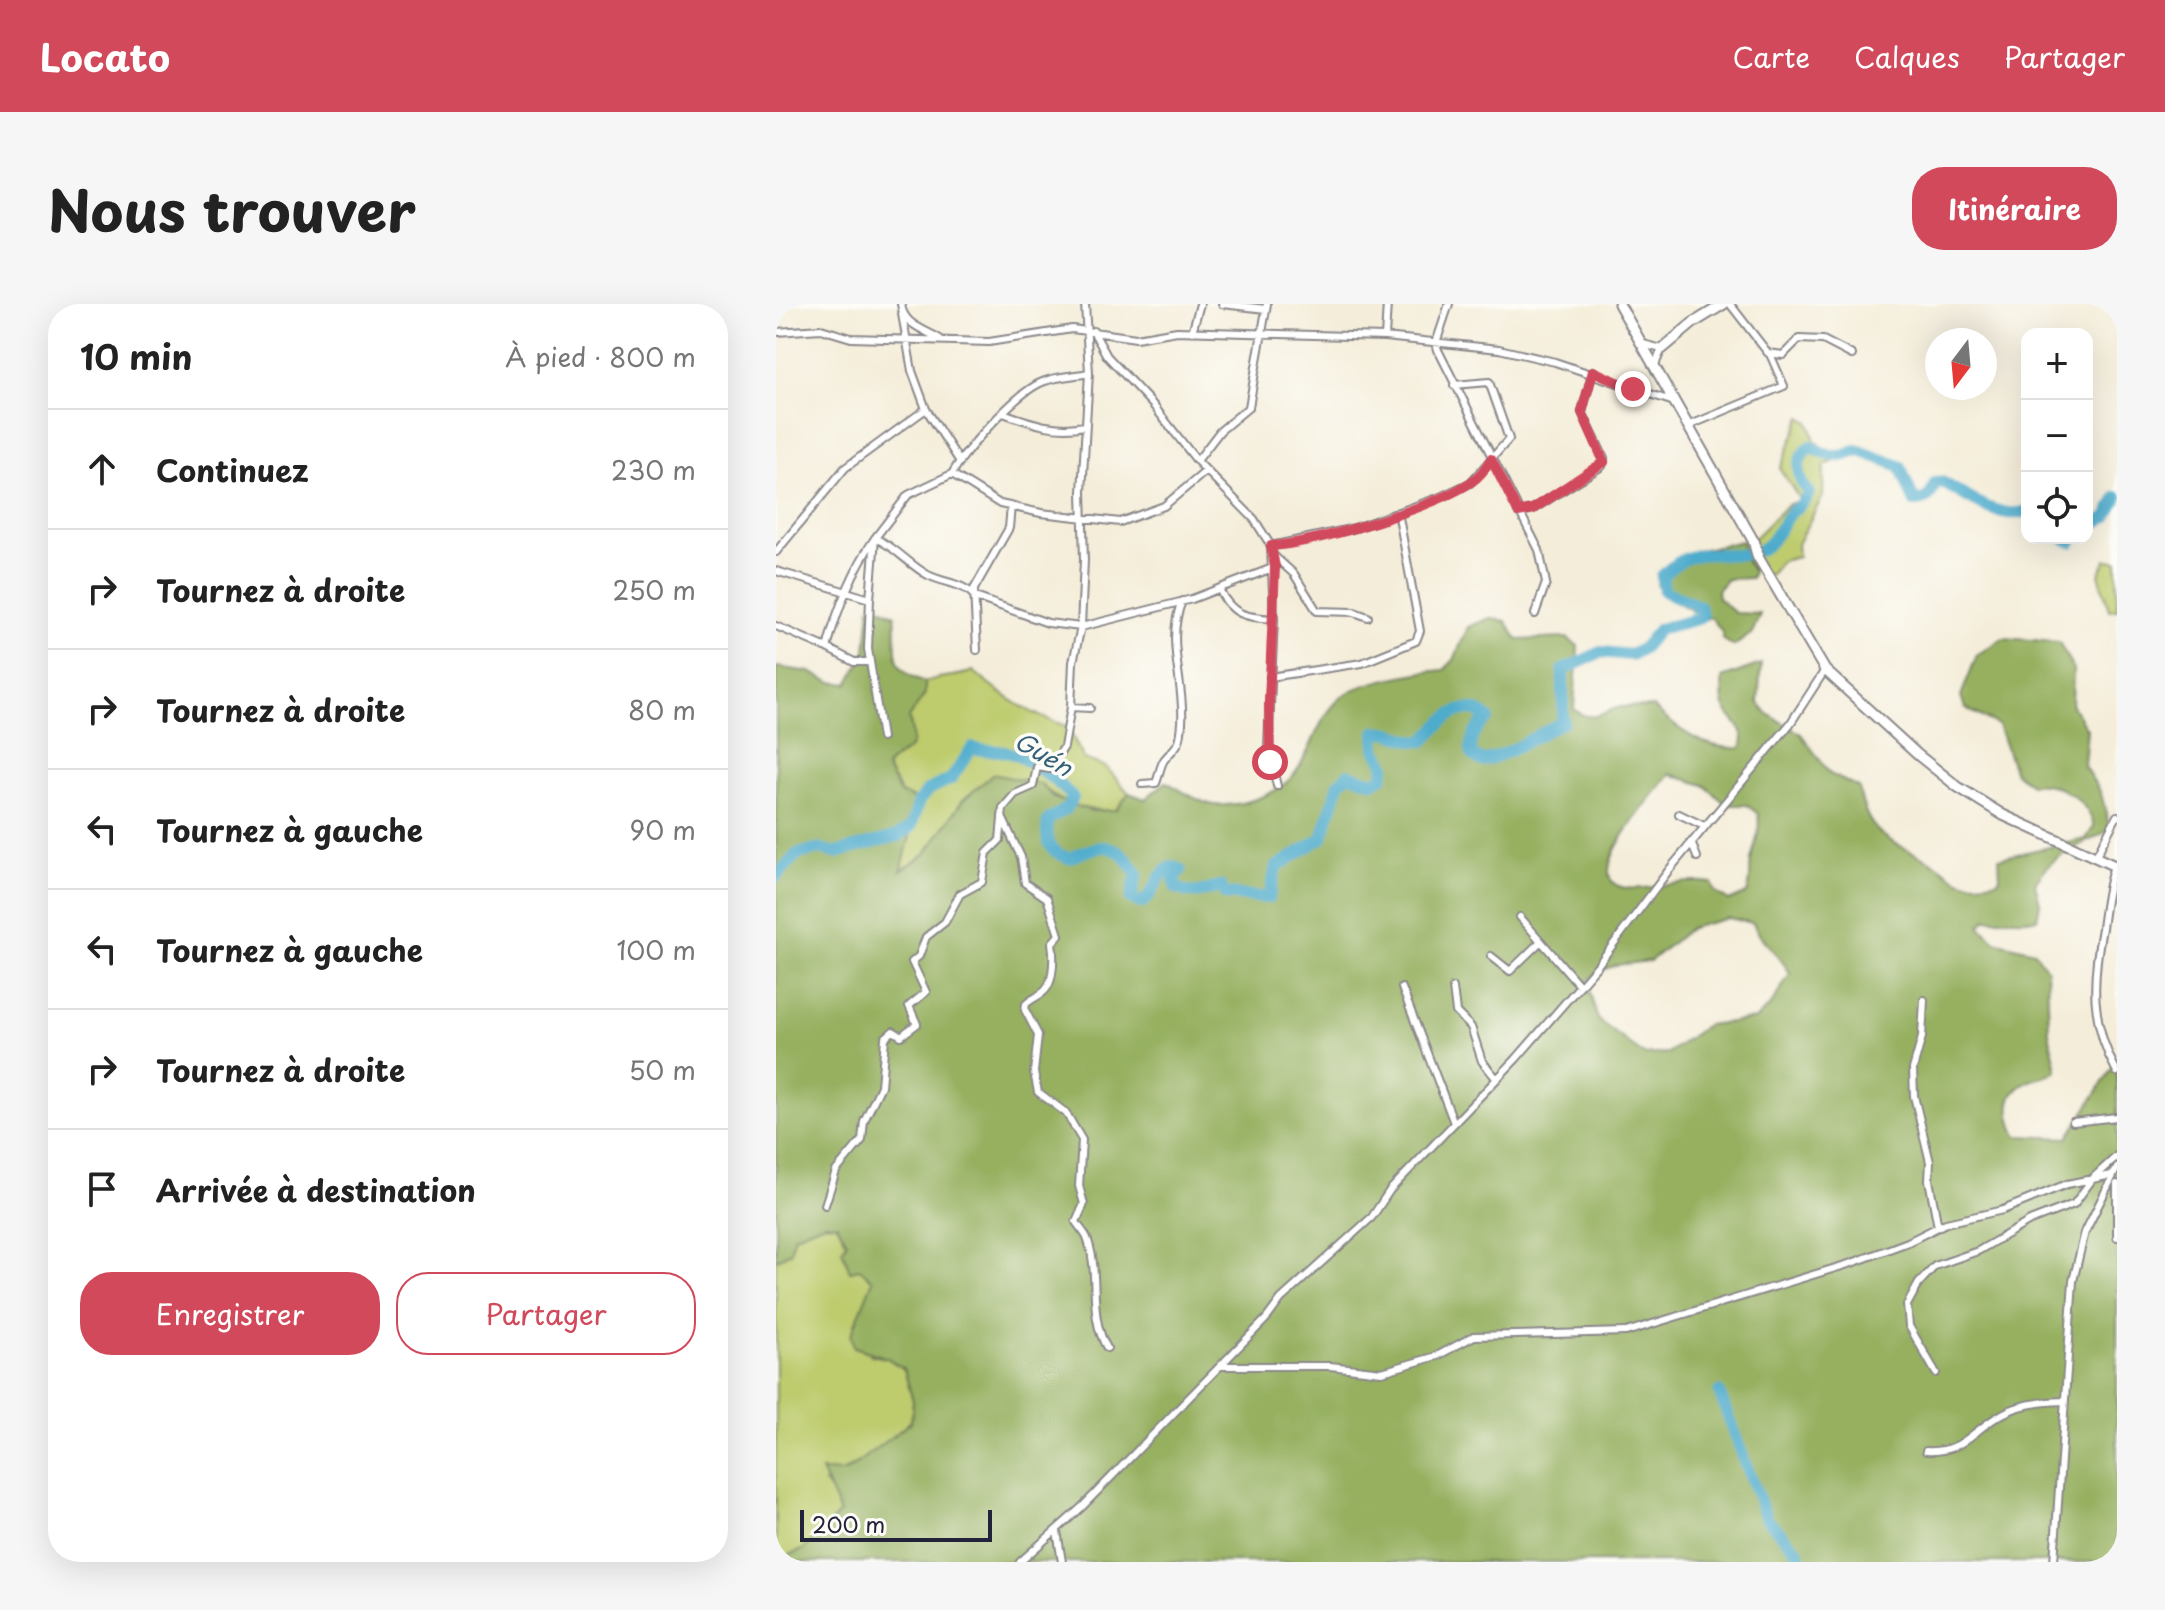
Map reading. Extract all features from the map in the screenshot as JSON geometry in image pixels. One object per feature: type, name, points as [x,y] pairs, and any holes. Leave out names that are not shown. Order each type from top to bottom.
[{"type":"main road","points":[[1619,304],[1754,542],[1758,557],[1825,670],[1958,787],[2003,815],[2116,867]]},
{"type":"main road","points":[[1662,349],[1693,323],[1727,304]]},
{"type":"street","points":[[901,304],[904,339],[926,409],[960,462]]},
{"type":"street","points":[[825,1205],[836,1171],[862,1140],[864,1121],[881,1086],[885,1038],[893,1031],[901,1036],[917,1024],[909,1006],[926,992],[912,962],[919,956],[926,937],[945,922],[960,894],[982,882],[987,853],[1000,840],[1001,814],[1008,800],[1033,786],[1035,769],[1050,769],[1064,747],[1071,707],[1073,662],[1081,627],[1084,426],[1089,373],[1089,330],[1085,304]]},
{"type":"street","points":[[1192,332],[1200,304]]},
{"type":"street","points":[[1197,461],[1220,431],[1247,412],[1263,334],[1266,306],[1222,304]]},
{"type":"street","points":[[1385,337],[1387,304]]},
{"type":"street","points":[[1449,304],[1436,343],[1454,385],[1539,550],[1546,583],[1535,614]]},
{"type":"street","points":[[1688,426],[1784,386],[1770,354],[1727,304]]},
{"type":"street","points":[[902,314],[912,325],[940,339]]},
{"type":"street","points":[[776,332],[821,329],[851,338],[989,342],[1089,330],[1136,338],[1192,332],[1385,337],[1499,349],[1593,371],[1651,397],[1674,402]]},
{"type":"street","points":[[1089,330],[1102,351],[1153,405],[1197,461],[1254,519],[1271,546],[1275,567],[1268,748],[1277,786]]},
{"type":"street","points":[[1770,354],[1783,355],[1799,339],[1806,338],[1823,340],[1852,355]]},
{"type":"street","points":[[1641,342],[1662,349],[1654,367]]},
{"type":"street","points":[[1518,512],[1533,509],[1602,466],[1604,458],[1582,412],[1593,371]]},
{"type":"street","points":[[827,648],[862,555],[908,495],[952,474],[1003,413],[1035,385],[1089,373]]},
{"type":"street","points":[[1271,546],[1315,539],[1398,512],[1470,483],[1510,442],[1489,382],[1454,385]]},
{"type":"street","points":[[776,552],[845,468],[926,409]]},
{"type":"street","points":[[1003,413],[1037,425],[1066,430],[1084,426]]},
{"type":"street","points":[[952,474],[988,499],[1011,506],[1120,522],[1164,506],[1206,471]]},
{"type":"street","points":[[977,650],[976,583],[1009,528],[1011,506]]},
{"type":"street","points":[[1270,677],[1362,663],[1416,641],[1420,631],[1398,512]]},
{"type":"street","points":[[875,538],[899,550],[926,574],[967,589],[975,597],[1048,623],[1081,627],[1182,601],[1275,567]]},
{"type":"street","points":[[875,538],[870,599],[870,662],[882,738]]},
{"type":"street","points":[[1274,556],[1294,574],[1317,611],[1354,612],[1368,617]]},
{"type":"street","points":[[776,571],[847,595],[870,599]]},
{"type":"street","points":[[1219,589],[1234,612],[1274,619]]},
{"type":"street","points":[[1142,784],[1156,783],[1165,759],[1176,751],[1179,741],[1182,690],[1173,628],[1182,601]]},
{"type":"street","points":[[776,626],[854,662],[870,662]]},
{"type":"street","points":[[1020,1562],[1057,1531],[1221,1366],[1281,1299],[1372,1217],[1390,1190],[1580,986],[1691,842],[1790,724],[1825,670]]},
{"type":"street","points":[[1071,707],[1090,708]]},
{"type":"street","points":[[1001,814],[1021,857],[1025,883],[1045,895],[1058,927],[1059,935],[1052,943],[1054,957],[1050,983],[1046,991],[1026,1004],[1025,1010],[1038,1035],[1034,1072],[1038,1092],[1066,1113],[1082,1140],[1079,1186],[1084,1204],[1076,1222],[1087,1236],[1095,1273],[1094,1307],[1100,1337],[1107,1348]]},
{"type":"street","points":[[1679,814],[1704,826]]},
{"type":"street","points":[[2095,858],[2117,816]]},
{"type":"street","points":[[1691,842],[1697,857]]},
{"type":"street","points":[[2116,867],[2094,961],[2093,1002],[2100,1033],[2117,1072]]},
{"type":"street","points":[[1520,917],[1580,986]]},
{"type":"street","points":[[1491,956],[1504,969],[1512,971],[1540,942]]},
{"type":"street","points":[[1402,988],[1454,1123]]},
{"type":"street","points":[[1453,988],[1456,1012],[1471,1027],[1482,1061],[1496,1078]]},
{"type":"street","points":[[1924,1000],[1922,1037],[1913,1069],[1914,1096],[1930,1162],[1929,1180],[1938,1227]]},
{"type":"street","points":[[2073,1122],[2117,1117]]},
{"type":"street","points":[[1936,1373],[1909,1326],[1907,1305],[1919,1283],[1935,1266],[1978,1251],[2030,1221],[2067,1208],[2117,1156]]},
{"type":"street","points":[[2054,1562],[2077,1255],[2117,1168]]},
{"type":"street","points":[[1221,1366],[1330,1366],[1382,1372],[1437,1356],[1474,1336],[1626,1332],[1852,1263],[1938,1227],[2003,1210],[2094,1177],[2112,1175]]},
{"type":"street","points":[[2117,1184],[2117,1237]]},
{"type":"street","points":[[1926,1451],[1949,1451],[1996,1417],[2025,1404],[2064,1401]]},
{"type":"street","points":[[1057,1531],[1062,1562]]},
{"type":"green space","points":[[1801,417],[1809,422],[1815,441],[1837,460],[1824,466],[1823,496],[1797,544],[1798,557],[1781,561],[1770,575],[1757,571],[1749,564],[1742,541],[1750,542],[1787,505],[1800,500],[1780,469]]},
{"type":"green space","points":[[1742,541],[1744,559],[1753,571],[1751,578],[1727,579],[1717,590],[1718,598],[1735,613],[1760,614],[1752,633],[1734,646],[1722,639],[1722,632],[1711,617],[1705,619],[1672,599],[1657,584],[1695,551]]},
{"type":"green space","points":[[2106,560],[2117,561],[2117,609],[2109,610],[2099,574]]},
{"type":"green space","points":[[877,606],[895,615],[896,656],[899,663],[912,676],[925,682],[925,694],[909,718],[911,746],[886,767],[900,793],[919,801],[901,871],[926,853],[963,800],[993,774],[1041,784],[1054,798],[1091,811],[1116,810],[1129,793],[1145,799],[1166,782],[1197,799],[1216,805],[1239,804],[1262,797],[1291,778],[1328,713],[1343,696],[1377,682],[1444,670],[1454,660],[1468,627],[1490,618],[1506,621],[1518,640],[1567,638],[1578,646],[1574,709],[1580,714],[1598,716],[1621,707],[1653,707],[1683,731],[1715,746],[1741,748],[1743,741],[1741,730],[1724,706],[1722,678],[1761,664],[1758,702],[1768,714],[1801,734],[1830,774],[1859,788],[1867,815],[1879,832],[1961,881],[1997,881],[2000,877],[1999,858],[2086,839],[2094,826],[2085,808],[2070,794],[2051,785],[2031,784],[2015,773],[1998,725],[1965,708],[1961,696],[1977,655],[2003,638],[2059,642],[2073,669],[2072,706],[2087,729],[2084,766],[2101,793],[2110,829],[2059,857],[2043,872],[2035,883],[2040,903],[2037,919],[1986,919],[1980,926],[1995,941],[2034,951],[2047,969],[2049,1033],[2057,1070],[2026,1083],[2014,1094],[2010,1114],[2017,1136],[2068,1138],[2117,1060],[2117,1562],[776,1562],[776,1559],[803,1550],[840,1513],[821,1471],[845,1472],[911,1422],[913,1401],[904,1369],[887,1358],[854,1347],[851,1335],[873,1280],[860,1269],[850,1271],[842,1250],[847,1242],[837,1224],[824,1223],[795,1235],[790,1252],[776,1260],[776,667],[810,672],[830,682],[848,684],[866,652],[870,607]],"holes":[[[1670,774],[1704,785],[1727,805],[1747,805],[1758,814],[1758,832],[1747,893],[1729,901],[1715,892],[1712,883],[1689,882],[1636,889],[1612,882],[1609,869],[1624,834]],[[1728,918],[1753,923],[1790,974],[1771,1005],[1756,1019],[1707,1025],[1668,1053],[1644,1055],[1598,1020],[1587,982],[1597,972],[1616,965],[1650,961],[1690,928]]]},
{"type":"green space","points":[[973,671],[1017,704],[1067,726],[1084,759],[1106,767],[1129,793],[1116,810],[1075,806],[1057,798],[1041,784],[963,800],[926,853],[900,872],[901,793],[886,767],[911,746],[908,718],[925,694],[925,682]]},
{"type":"green space","points":[[824,1223],[837,1224],[860,1269],[873,1280],[869,1298],[855,1323],[871,1355],[887,1358],[904,1369],[913,1401],[911,1421],[874,1452],[824,1483],[836,1498],[840,1513],[803,1550],[776,1559],[776,1260],[790,1252],[795,1235]]},
{"type":"waterway","name":"Guén","points":[[776,877],[797,854],[821,849],[836,853],[898,836],[911,827],[919,801],[928,790],[951,779],[972,748],[1016,755],[1044,772],[1069,793],[1073,798],[1066,809],[1048,820],[1047,834],[1052,849],[1069,858],[1099,847],[1115,849],[1137,874],[1131,899],[1141,903],[1163,873],[1173,866],[1181,870],[1174,878],[1176,888],[1198,892],[1221,886],[1225,894],[1269,898],[1276,867],[1322,838],[1339,783],[1348,774],[1373,782],[1382,778],[1385,765],[1376,749],[1375,732],[1424,741],[1453,714],[1469,710],[1488,718],[1474,735],[1472,755],[1482,761],[1493,758],[1563,722],[1563,670],[1601,652],[1631,655],[1643,648],[1659,629],[1702,615],[1699,606],[1664,591],[1662,576],[1691,557],[1742,554],[1766,546],[1809,493],[1801,481],[1799,469],[1802,456],[1811,446],[1833,456],[1857,450],[1900,466],[1914,501],[1926,499],[1935,483],[1942,482],[1994,510],[2021,512]]},
{"type":"waterway","name":"Guén","points":[[2093,524],[2107,517],[2117,497]]},
{"type":"waterway","points":[[1688,623],[1693,608],[1699,606]]},
{"type":"waterway","points":[[1719,1392],[1766,1518],[1798,1551],[1802,1562]]},
{"type":"route","points":[[1270,762],[1269,701],[1275,567],[1271,546],[1355,528],[1438,498],[1470,483],[1491,459],[1518,512],[1533,509],[1604,462],[1582,412],[1593,371],[1633,389]]}]
